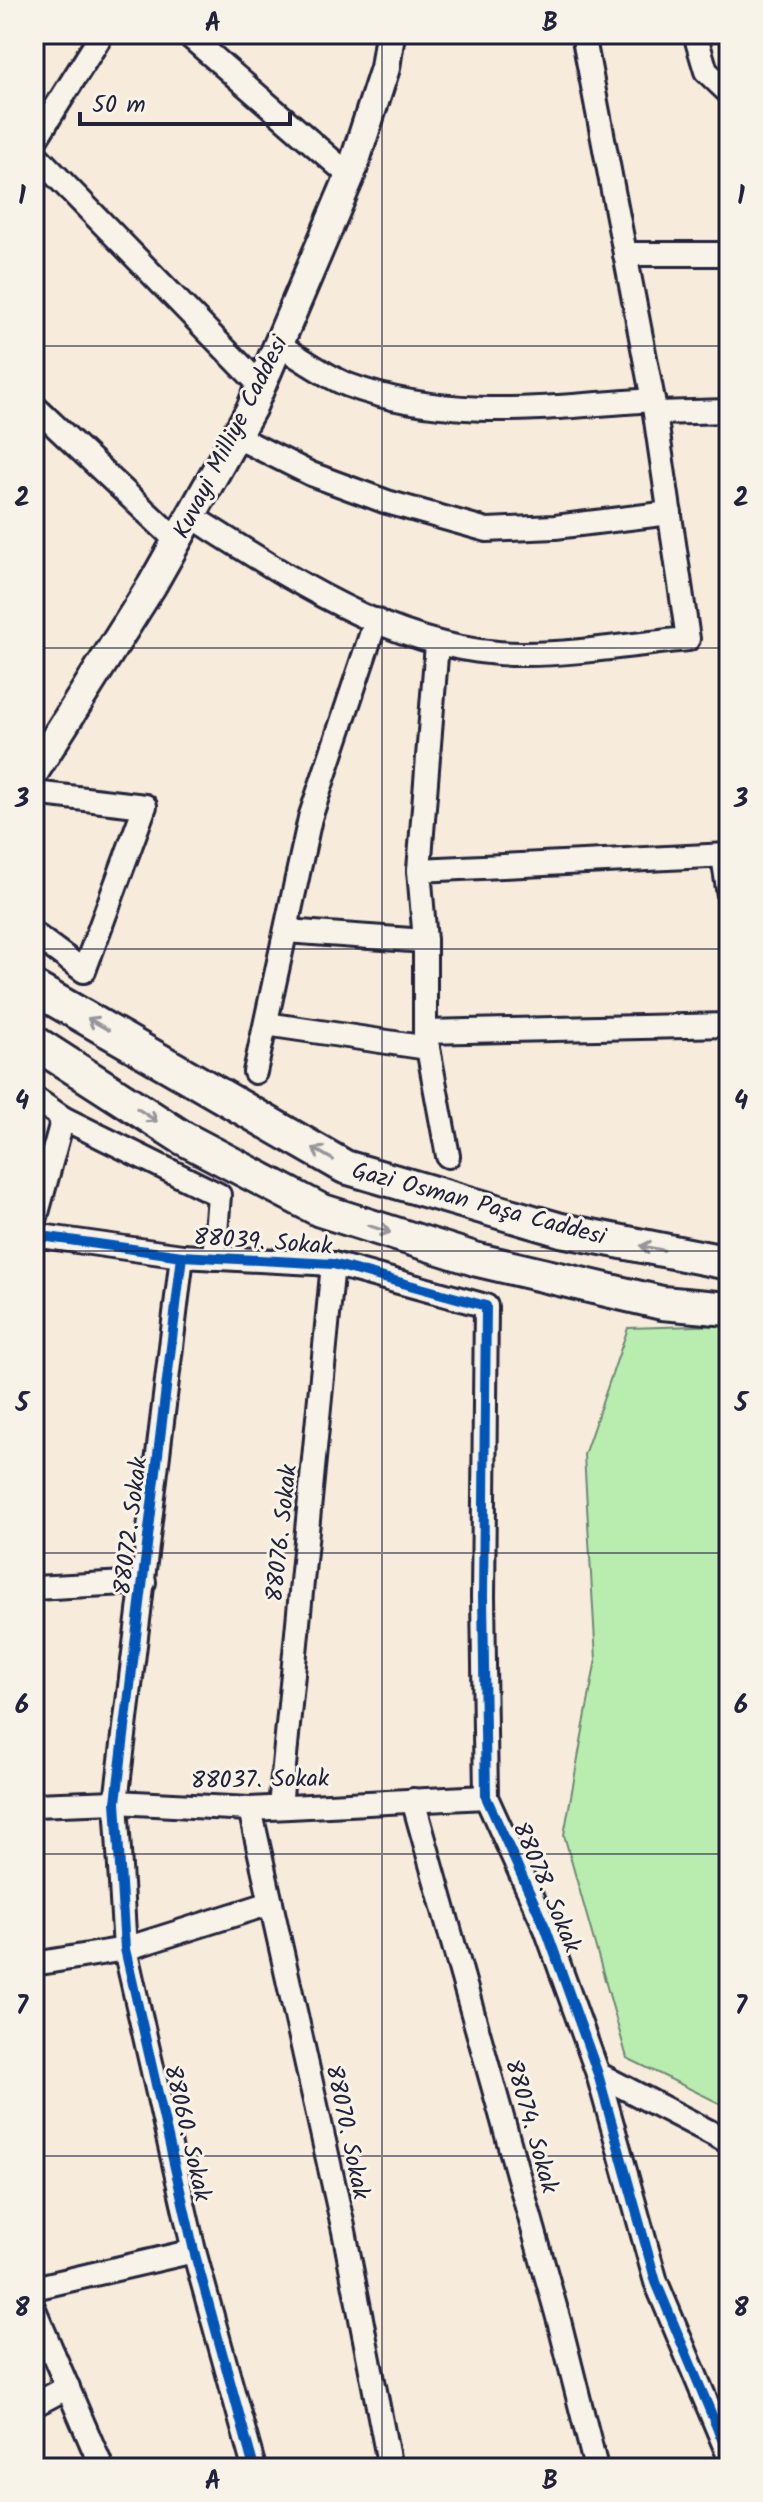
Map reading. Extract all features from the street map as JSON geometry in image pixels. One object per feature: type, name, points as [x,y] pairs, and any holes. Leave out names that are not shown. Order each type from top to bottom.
[{"type":"main road","name":"Gazi Osman Paşa Caddesi","points":[[34,988],[345,1167],[561,1230],[729,1263]]},
{"type":"main road","name":"Gazi Osman Paşa Caddesi","points":[[34,1042],[183,1138],[320,1210],[478,1260],[662,1303],[729,1309]]},
{"type":"street","points":[[34,142],[102,34]]},
{"type":"street","points":[[187,34],[350,176]]},
{"type":"street","name":"Kuvayi Milliye Caddesi","points":[[34,772],[177,541],[261,386],[350,176],[385,68],[390,34]]},
{"type":"street","points":[[191,516],[283,574],[376,620],[437,644],[523,655],[688,639],[654,406],[583,34]]},
{"type":"street","points":[[695,34],[706,71],[726,84]]},
{"type":"street","points":[[34,153],[261,386]]},
{"type":"street","points":[[625,254],[729,254]]},
{"type":"street","points":[[279,345],[346,384],[415,405],[499,411],[654,406],[729,411]]},
{"type":"street","points":[[34,406],[177,541]]},
{"type":"street","points":[[235,436],[324,479],[387,502],[487,530],[555,527],[670,513]]},
{"type":"street","points":[[255,1072],[310,818],[376,620]]},
{"type":"street","points":[[437,644],[419,870],[425,941],[426,1040],[448,1156]]},
{"type":"street","points":[[34,793],[145,806],[84,971],[34,934]]},
{"type":"street","points":[[419,870],[726,856],[729,895]]},
{"type":"street","points":[[286,931],[425,941]]},
{"type":"street","points":[[266,1024],[426,1040],[729,1025]]},
{"type":"street","points":[[34,1098],[63,1118],[219,1195],[214,1258]]},
{"type":"street","points":[[34,1224],[63,1118]]},
{"type":"street","name":"88039. Sokak","points":[[34,1235],[182,1256],[333,1264],[486,1306]]},
{"type":"street","name":"88072. Sokak","points":[[116,1802],[182,1256]]},
{"type":"street","name":"88076. Sokak","points":[[280,1807],[333,1264]]},
{"type":"street","name":"88078. Sokak","points":[[486,1306],[483,1597],[486,1797],[546,1929],[598,2074],[656,2282],[729,2456]]},
{"type":"street","points":[[34,1588],[144,1582]]},
{"type":"street","name":"88037. Sokak","points":[[34,1805],[116,1802],[250,1809],[486,1797]]},
{"type":"street","name":"88074. Sokak","points":[[413,1800],[559,2321],[596,2468]]},
{"type":"street","name":"88060. Sokak","points":[[116,1802],[125,1949],[194,2251],[254,2468]]},
{"type":"street","name":"88070. Sokak","points":[[250,1809],[344,2231],[390,2468]]},
{"type":"street","points":[[34,1964],[125,1949],[271,1903]]},
{"type":"street","points":[[598,2074],[729,2142]]},
{"type":"street","points":[[34,2288],[194,2251]]},
{"type":"street","points":[[34,2309],[102,2468]]},
{"type":"street","points":[[34,2405],[68,2387]]},
{"type":"green space","points":[[729,1325],[729,2108],[627,2058],[564,1835],[596,1659],[584,1455],[628,1328]]},
{"type":"cycle path","points":[[34,1235],[182,1256],[333,1264],[486,1306],[483,1597],[486,1797],[546,1929],[598,2074],[656,2282],[729,2456]]},
{"type":"cycle path","points":[[182,1256],[116,1802],[125,1949],[194,2251],[254,2468]]}]
